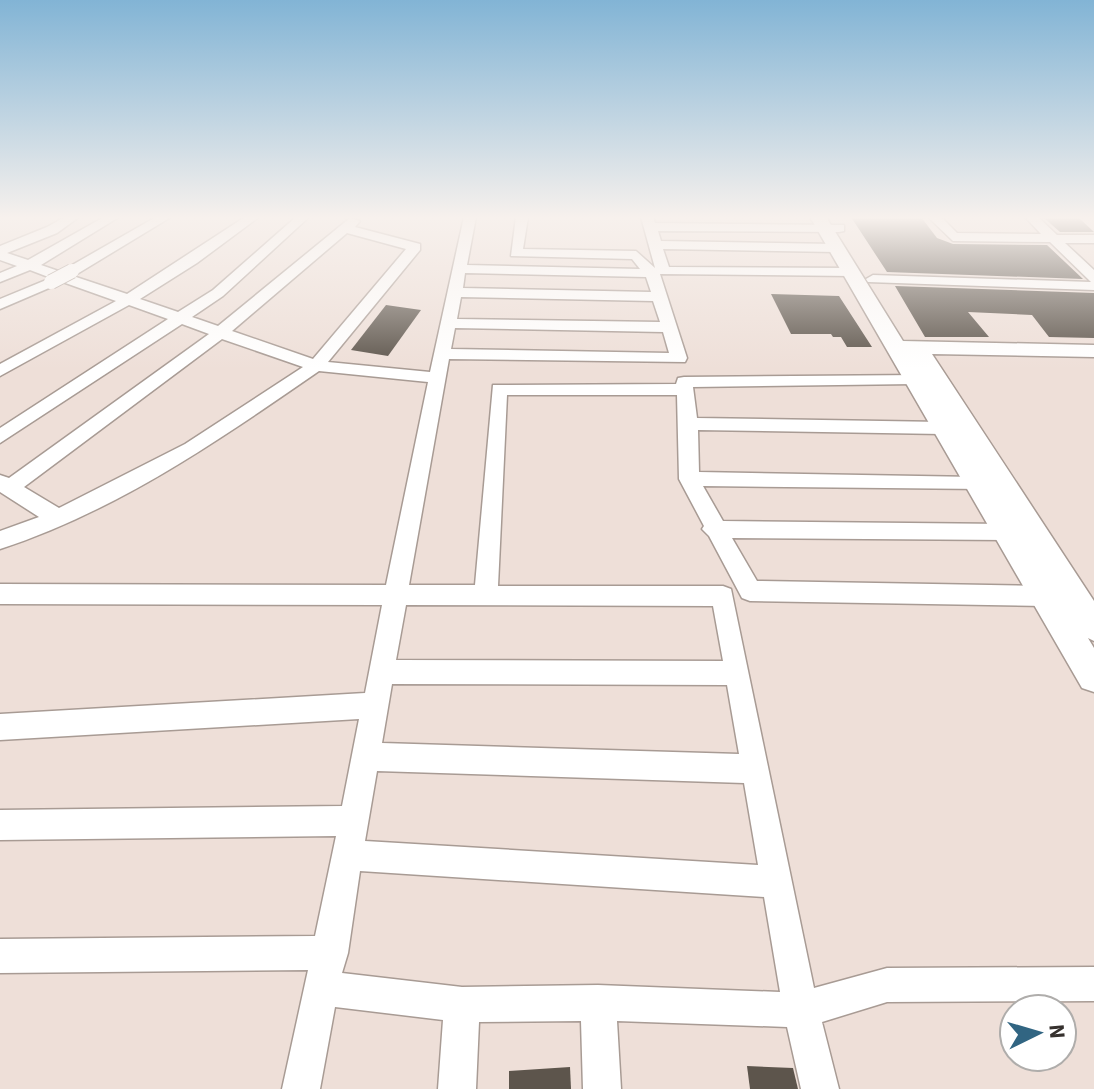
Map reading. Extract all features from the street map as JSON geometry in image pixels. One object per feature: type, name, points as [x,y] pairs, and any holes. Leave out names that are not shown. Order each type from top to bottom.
[{"type":"street","points":[[0,278],[23,268]]},
{"type":"street","points":[[38,268],[316,366],[439,366],[679,358],[652,273],[647,268]]},
{"type":"street","points":[[0,304],[77,268]]},
{"type":"street","points":[[0,371],[180,268]]},
{"type":"street","points":[[0,437],[218,293],[246,268]]},
{"type":"street","points":[[58,518],[4,485],[221,332],[298,268]]},
{"type":"street","points":[[0,540],[58,518],[192,449],[316,366],[398,268]]},
{"type":"street","points":[[301,1089],[331,953],[394,596],[459,268]]},
{"type":"street","points":[[662,268],[663,271],[1094,286]]},
{"type":"street","points":[[857,268],[906,347],[1094,627]]},
{"type":"street","points":[[456,281],[652,273]]},
{"type":"street","points":[[456,281],[660,297]]},
{"type":"street","points":[[446,323],[669,327]]},
{"type":"street","points":[[906,347],[1094,351]]},
{"type":"street","points":[[906,347],[915,379],[942,428],[1094,677]]},
{"type":"street","points":[[915,379],[684,382],[689,424],[689,479],[713,529],[750,591],[1045,596]]},
{"type":"street","points":[[486,596],[499,389],[685,390]]},
{"type":"street","points":[[689,424],[942,428]]},
{"type":"street","points":[[689,479],[976,484]]},
{"type":"street","points":[[713,529],[1007,532]]},
{"type":"street","points":[[0,594],[723,596],[801,1010],[820,1089]]},
{"type":"street","points":[[382,672],[737,673]]},
{"type":"street","points":[[0,727],[377,705]]},
{"type":"street","points":[[368,757],[755,769]]},
{"type":"street","points":[[0,825],[356,821]]},
{"type":"street","points":[[349,855],[776,882]]},
{"type":"street","points":[[0,956],[331,953]]},
{"type":"street","points":[[322,988],[462,1005],[598,1003],[801,1010],[887,985],[1094,984]]},
{"type":"street","points":[[598,1003],[602,1089]]},
{"type":"street","points":[[457,1089],[462,1005]]},
{"type":"building","points":[[884,268],[1071,268],[1083,279],[887,272]]},
{"type":"building","points":[[895,286],[1094,293],[1094,338],[1049,337],[1032,315],[968,312],[989,337],[925,337]]},
{"type":"building","points":[[771,294],[839,296],[872,347],[847,347],[841,337],[831,334],[791,334]]},
{"type":"building","points":[[386,305],[421,310],[388,356],[351,350]]},
{"type":"building","points":[[747,1066],[793,1068],[798,1089],[750,1089]]},
{"type":"building","points":[[570,1067],[571,1089],[509,1089],[509,1071]]}]
